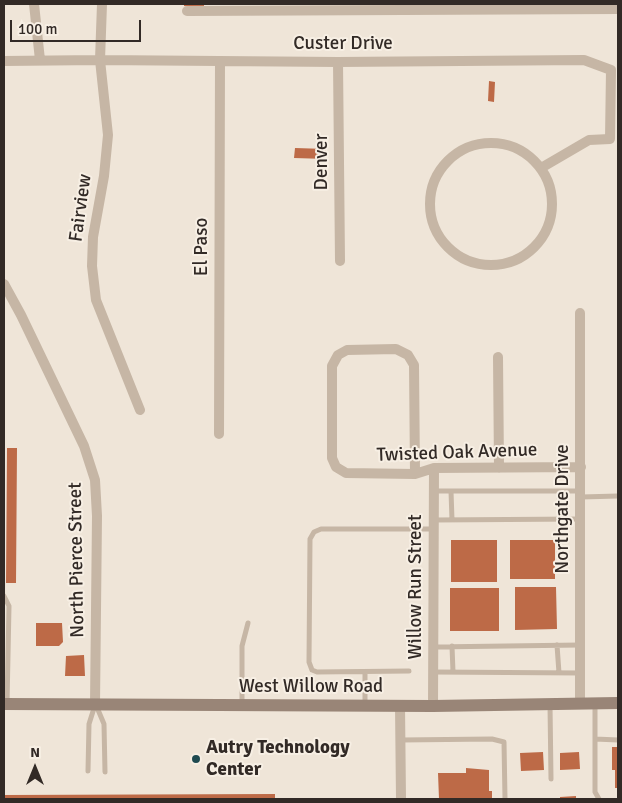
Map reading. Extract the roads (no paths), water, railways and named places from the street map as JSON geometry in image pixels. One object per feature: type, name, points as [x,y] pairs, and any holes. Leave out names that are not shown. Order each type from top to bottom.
[{"type":"main road","name":"West Willow Road","points":[[6,704],[400,706],[618,704]]},
{"type":"street","points":[[34,4],[40,60]]},
{"type":"street","name":"Fairview","points":[[102,4],[100,60],[108,134],[104,176],[93,238],[92,266],[96,300],[140,410]]},
{"type":"street","points":[[187,11],[279,7],[524,6],[618,9]]},
{"type":"street","name":"Custer Drive","points":[[4,61],[338,62],[584,60],[615,70],[614,141],[589,140],[541,168]]},
{"type":"street","name":"El Paso","points":[[219,434],[220,61]]},
{"type":"street","name":"Denver","points":[[338,62],[340,262]]},
{"type":"street","points":[[495,142],[516,148],[534,160],[541,168],[552,194],[551,215],[544,235],[530,252],[511,262],[481,264],[461,258],[444,244],[431,220],[429,198],[434,178],[455,153],[474,144],[495,142]]},
{"type":"street","name":"North Pierce Street","points":[[4,284],[21,315],[84,446],[95,480],[97,516],[95,704]]},
{"type":"street","name":"Northgate Drive","points":[[580,314],[580,704]]},
{"type":"street","name":"Twisted Oak Avenue","points":[[415,474],[414,365],[408,354],[396,349],[347,350],[338,355],[332,366],[332,458],[336,467],[346,473],[415,474],[434,468],[581,467]]},
{"type":"street","points":[[498,357],[499,468]]},
{"type":"street","name":"Willow Run Street","points":[[433,706],[434,468]]},
{"type":"street","points":[[400,706],[401,799]]},
{"type":"lane","points":[[434,491],[559,491],[618,496]]},
{"type":"lane","points":[[451,491],[452,520]]},
{"type":"lane","points":[[559,491],[560,519]]},
{"type":"lane","points":[[408,671],[317,672],[312,670],[309,662],[310,539],[314,532],[321,529],[434,525],[452,520],[581,519]]},
{"type":"lane","points":[[4,596],[9,606],[6,704]]},
{"type":"lane","points":[[242,705],[242,646],[248,623]]},
{"type":"lane","points":[[557,645],[559,673]]},
{"type":"lane","points":[[433,647],[580,645]]},
{"type":"lane","points":[[452,646],[453,672]]},
{"type":"lane","points":[[365,672],[365,705]]},
{"type":"lane","points":[[433,672],[580,673]]},
{"type":"lane","points":[[88,771],[89,724],[95,704]]},
{"type":"lane","points":[[95,704],[104,724],[105,772]]},
{"type":"lane","points":[[550,704],[551,779]]},
{"type":"lane","points":[[595,704],[595,792],[599,799]]},
{"type":"lane","points":[[401,740],[492,739],[504,742],[505,799]]},
{"type":"lane","points":[[595,739],[618,740]]},
{"type":"place","name":"Autry Technology Center","points":[[196,759]]}]
